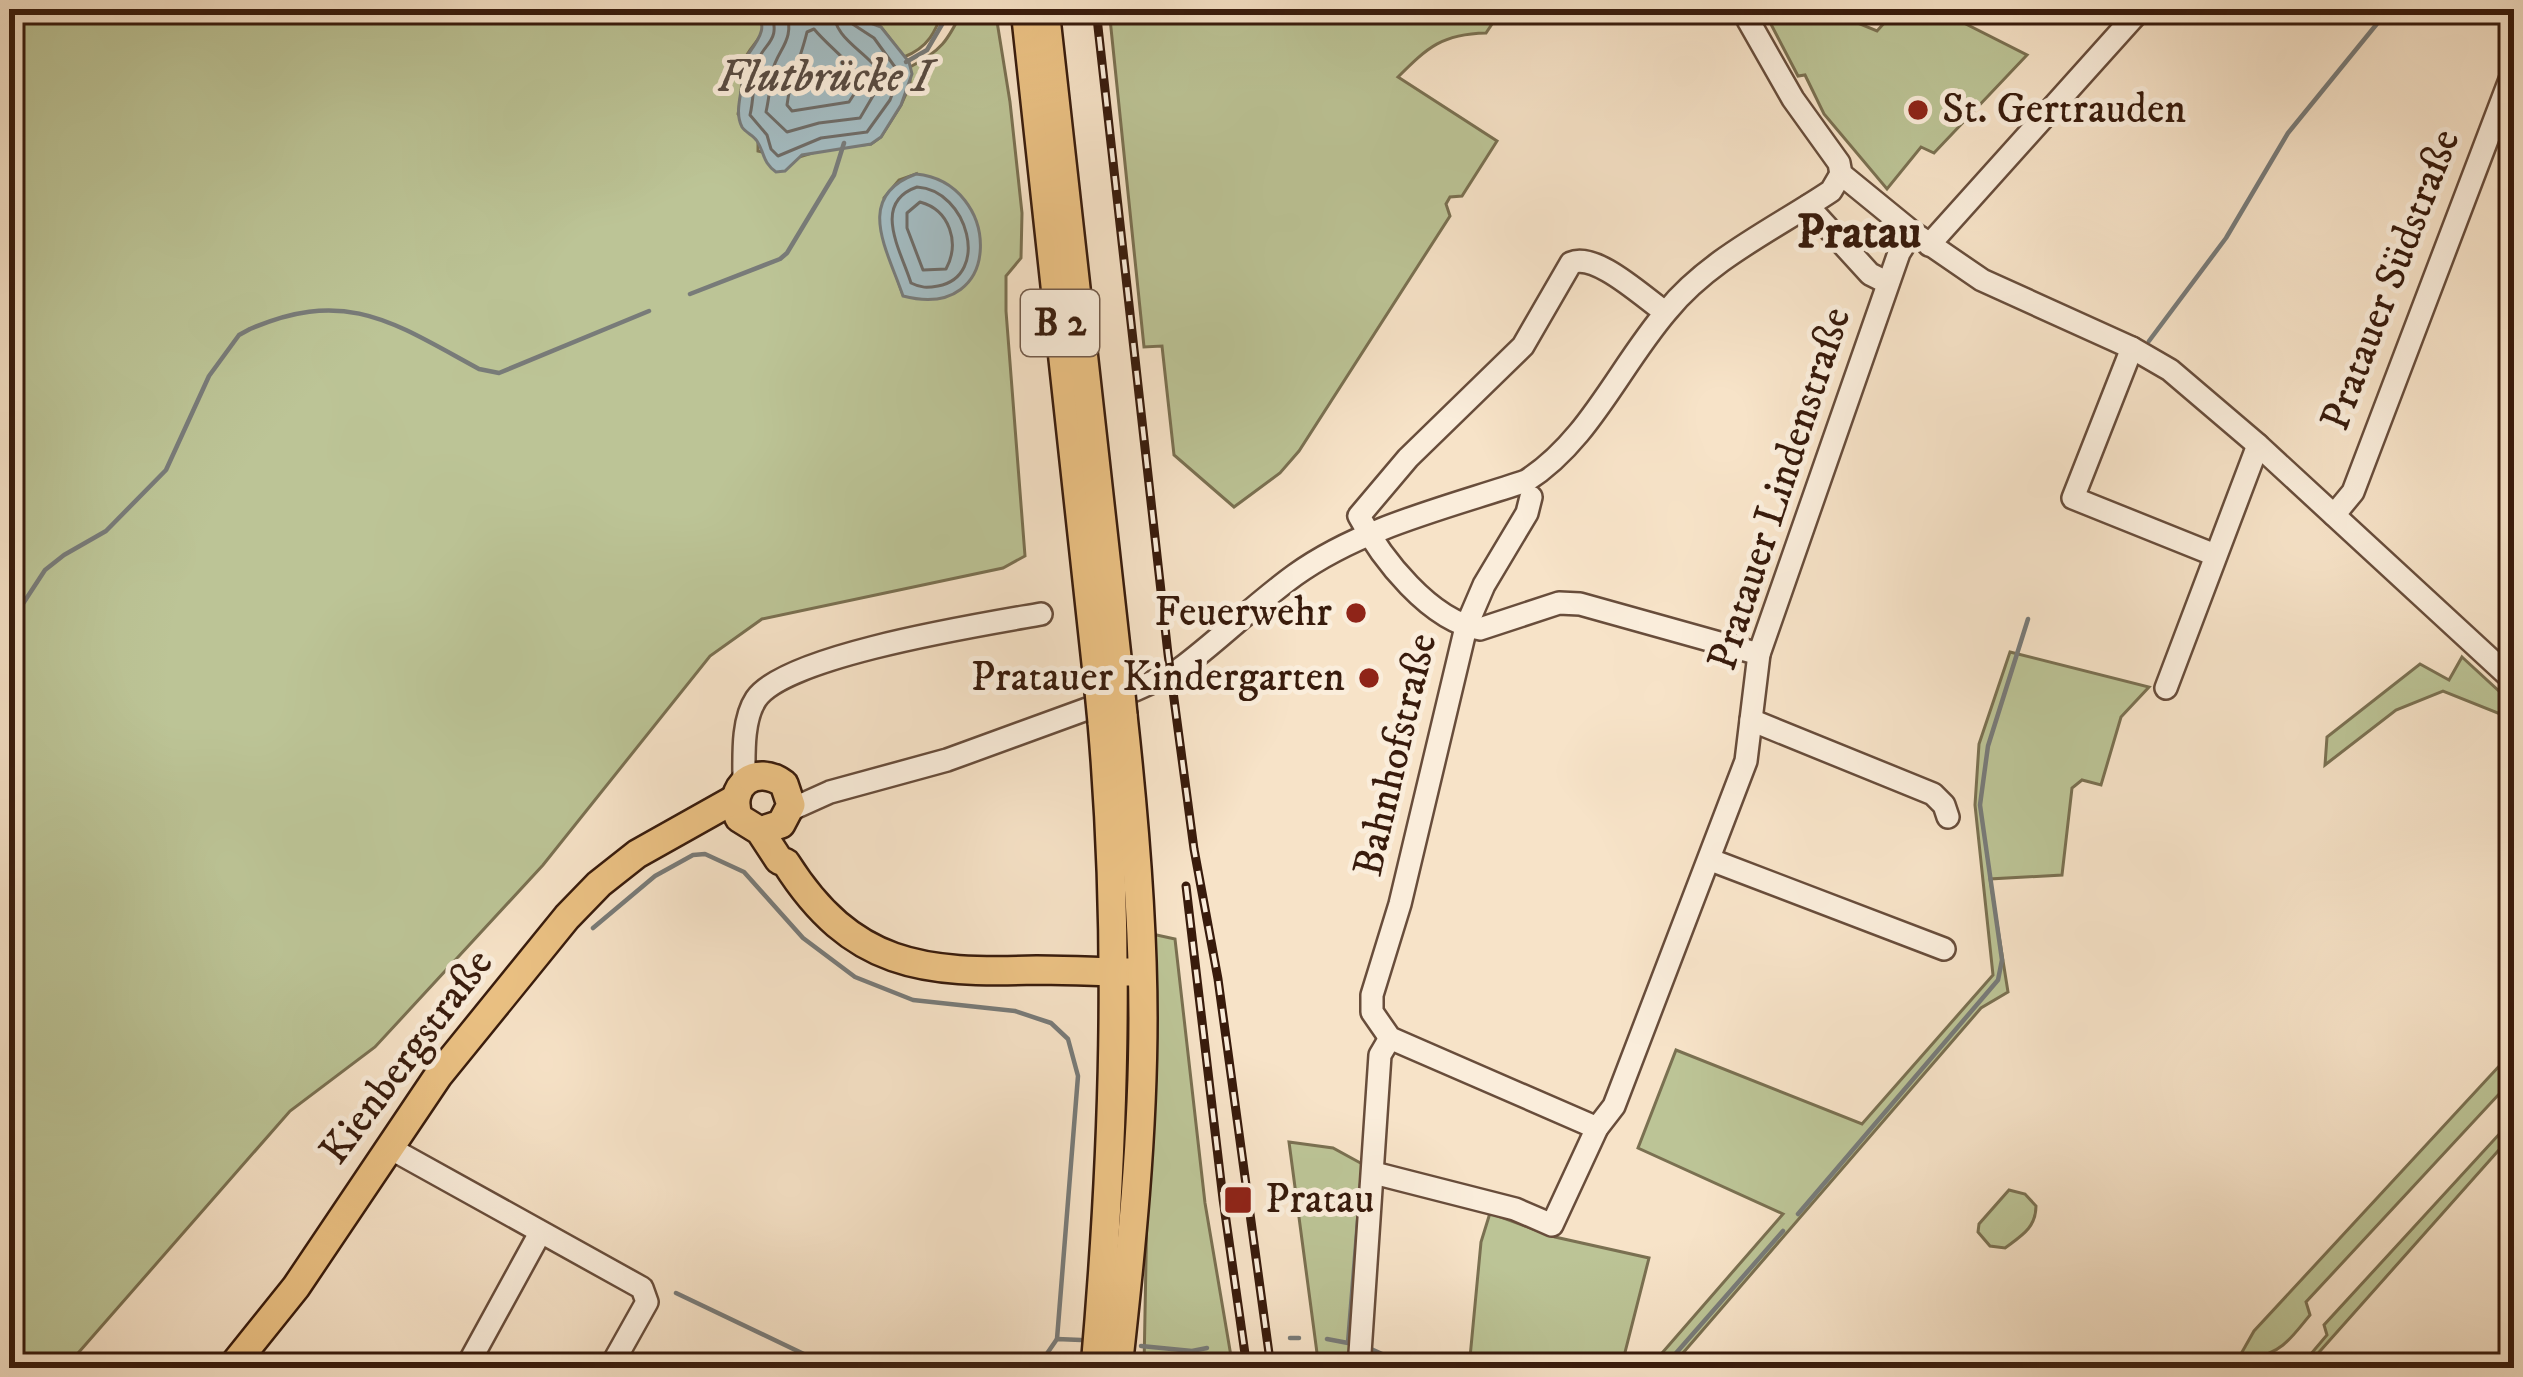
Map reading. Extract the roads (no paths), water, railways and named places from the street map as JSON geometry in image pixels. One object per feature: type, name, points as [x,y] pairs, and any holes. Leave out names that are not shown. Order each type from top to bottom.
[{"type":"main road","name":"B 2","points":[[1036,20],[1117,699],[1138,1164],[1118,1368]]},
{"type":"main road","points":[[762,803],[788,855],[785,863],[810,898],[868,946],[908,963],[954,972],[1129,972]]},
{"type":"main road","name":"Kienbergstraße","points":[[231,1368],[296,1287],[438,1076],[584,898],[638,854],[683,829],[762,803]]},
{"type":"main road","name":"B 2","points":[[1095,1368],[1129,972]]},
{"type":"street","points":[[1746,9],[1792,99],[1834,156],[1841,174],[1920,239],[1982,280],[2170,370],[2514,681]]},
{"type":"street","name":"Pratauer Lindenstraße","points":[[1374,1173],[1515,1209],[1552,1225],[1597,1128],[1614,1106],[1711,860],[1746,760],[1759,655],[1903,243],[1920,239],[2141,9]]},
{"type":"street","name":"Pratauer Südstraße","points":[[2334,515],[2353,492],[2514,68]]},
{"type":"street","points":[[1180,669],[1297,573],[1369,536],[1526,481],[1556,460],[1665,312],[1703,276],[1831,191],[1841,174]]},
{"type":"street","points":[[1808,206],[1870,274],[1888,283]]},
{"type":"street","points":[[1665,312],[1598,264],[1582,259],[1570,262],[1523,346],[1408,458],[1358,516],[1391,568],[1447,617],[1466,627],[1480,629],[1559,602],[1602,609],[1759,655]]},
{"type":"street","points":[[2132,348],[2073,498],[2215,554]]},
{"type":"street","points":[[2166,688],[2258,445]]},
{"type":"street","name":"Bahnhofstraße","points":[[1390,1037],[1374,1017],[1372,995],[1400,904],[1466,627],[1531,497]]},
{"type":"street","points":[[762,803],[747,724],[756,699],[773,682],[797,670],[862,652],[1041,614]]},
{"type":"street","name":"Kienbergstraße","points":[[762,803],[947,760],[1117,699]]},
{"type":"street","name":"Pratauer Lindenstraße","points":[[1751,720],[1934,794],[1948,817]]},
{"type":"street","points":[[1711,860],[1944,949]]},
{"type":"street","points":[[1359,1368],[1380,1055],[1390,1037],[1597,1128]]},
{"type":"street","points":[[388,1147],[642,1288],[647,1302],[610,1368]]},
{"type":"street","points":[[466,1368],[540,1233]]},
{"type":"water","name":"Flutbrücke I","points":[[751,9],[859,9],[865,21],[881,27],[909,62],[912,74],[901,105],[881,137],[871,144],[802,155],[785,171],[771,168],[739,120],[744,60],[762,28]]},
{"type":"water","name":"Flutbrücke I","points":[[916,174],[944,183],[965,200],[977,223],[980,248],[975,271],[961,289],[937,299],[903,296],[880,227],[885,196]]},
{"type":"waterway","points":[[906,62],[927,50],[951,9]]},
{"type":"waterway","points":[[2149,341],[2226,238],[2288,133],[2389,9]]},
{"type":"waterway","points":[[690,294],[787,253],[834,175],[844,143]]},
{"type":"waterway","points":[[9,625],[45,570],[106,531],[166,470],[209,376],[239,335],[250,329],[284,317],[343,311],[395,325],[479,369],[499,373],[649,311]]},
{"type":"waterway","points":[[1798,1214],[1998,980],[2002,960],[1980,805],[1988,746],[2028,619]]},
{"type":"waterway","points":[[593,928],[655,876],[693,855],[705,854],[744,872],[803,938],[855,977],[913,1000],[1015,1011],[1051,1023],[1068,1039],[1078,1076],[1057,1339]]},
{"type":"waterway","points":[[1327,1339],[1348,1343],[1361,1184]]},
{"type":"waterway","points":[[1663,1368],[1783,1231]]},
{"type":"waterway","points":[[676,1293],[833,1368]]},
{"type":"waterway","points":[[1290,1338],[1299,1338]]},
{"type":"waterway","points":[[1037,1368],[1057,1339],[1081,1340]]},
{"type":"waterway","points":[[1141,1346],[1207,1348]]},
{"type":"waterway","points":[[1371,1349],[1413,1368]]},
{"type":"railway","points":[[1096,9],[1168,654],[1271,1368]]},
{"type":"railway","points":[[1186,886],[1247,1368]]},
{"type":"place","name":"St. Gertrauden","points":[[1918,110]]},
{"type":"place","name":"Feuerwehr","points":[[1356,613]]},
{"type":"place","name":"Pratauer Kindergarten","points":[[1369,678]]},
{"type":"place","name":"Pratau","points":[[1238,1200]]},
{"type":"district","name":"Pratau","points":[[1859,233]]}]
